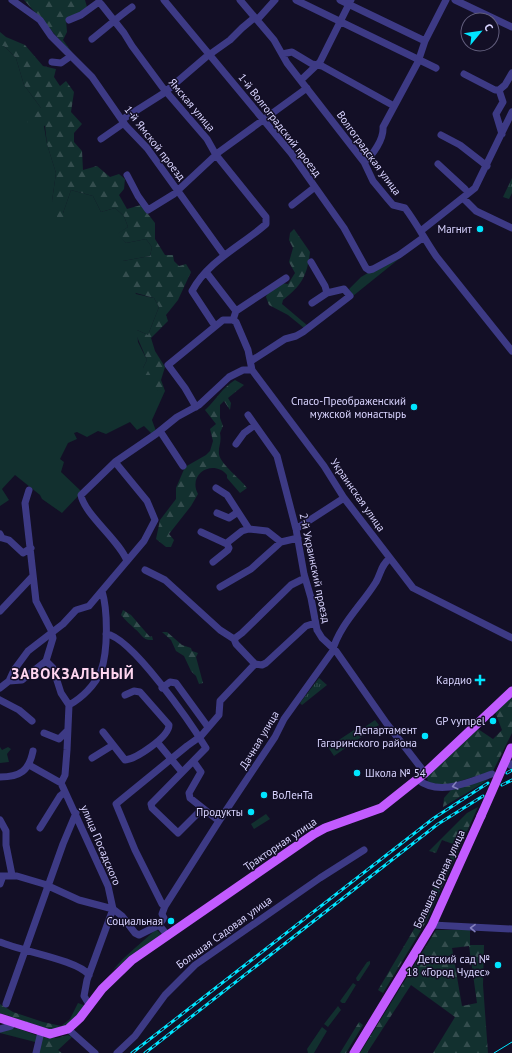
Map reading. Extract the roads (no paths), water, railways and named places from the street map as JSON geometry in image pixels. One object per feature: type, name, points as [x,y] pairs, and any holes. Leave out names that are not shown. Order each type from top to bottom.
[{"type":"main road","name":"Тракторная улица","points":[[68,1030],[120,970],[132,960],[314,834],[339,822],[374,811],[425,773],[512,690]]},
{"type":"main road","name":"Большая Горная улица","points":[[354,1053],[432,925],[511,747]]},
{"type":"main road","points":[[0,1018],[42,1032],[56,1034],[68,1030]]},
{"type":"street","name":"1-й Ямской проезд","points":[[12,0],[40,20],[51,36],[92,77],[123,122],[147,148],[224,255]]},
{"type":"street","name":"1-й Волгоградский проезд","points":[[164,0],[264,119],[344,228],[364,265],[369,270],[400,255],[423,234]]},
{"type":"street","name":"Волгоградская улица","points":[[240,0],[274,40],[300,80],[364,162],[373,181],[393,205],[405,208],[436,256],[512,351]]},
{"type":"street","points":[[101,139],[230,40],[242,28],[256,19],[276,0]]},
{"type":"street","points":[[296,0],[436,68]]},
{"type":"street","points":[[340,0],[350,2],[425,41]]},
{"type":"street","points":[[364,162],[376,147],[384,132],[383,127],[446,0]]},
{"type":"street","points":[[455,0],[512,27]]},
{"type":"street","name":"Ямская улица","points":[[69,20],[81,15],[99,2],[115,21],[166,90],[207,139],[216,155],[263,212],[267,222],[248,240],[224,255]]},
{"type":"street","points":[[300,80],[325,54],[350,2]]},
{"type":"street","points":[[92,39],[105,26],[115,21],[132,7]]},
{"type":"street","points":[[282,54],[292,52],[312,64],[317,64],[394,106]]},
{"type":"street","points":[[52,62],[61,63],[71,56]]},
{"type":"street","points":[[464,74],[495,90],[499,90],[505,85],[512,73]]},
{"type":"street","points":[[127,175],[138,196],[148,210],[178,190],[216,155],[307,88]]},
{"type":"street","points":[[499,90],[503,102],[496,114],[502,134]]},
{"type":"street","points":[[423,234],[475,188],[512,112]]},
{"type":"street","points":[[441,135],[460,145],[487,166]]},
{"type":"street","points":[[438,164],[465,189]]},
{"type":"street","points":[[292,206],[315,187]]},
{"type":"street","points":[[463,198],[476,211],[512,228]]},
{"type":"street","points":[[215,326],[192,295],[192,291],[198,280],[224,255]]},
{"type":"street","points":[[310,262],[325,286],[327,293]]},
{"type":"street","points":[[206,272],[236,311]]},
{"type":"street","points":[[233,320],[236,311],[286,278]]},
{"type":"street","points":[[251,361],[285,339],[303,332],[350,296],[344,290],[327,293],[312,303]]},
{"type":"street","points":[[127,561],[100,522],[84,505],[81,495],[115,462],[160,431],[177,417],[196,407],[229,377],[243,370],[252,370],[251,361],[241,332],[233,320],[225,319],[168,365],[185,388],[196,407]]},
{"type":"street","name":"Украинская улица","points":[[252,370],[324,466],[344,498],[390,558],[418,591],[512,638]]},
{"type":"street","name":"2-й Украинский проезд","points":[[248,416],[277,456],[296,529],[315,623],[322,638],[333,648],[387,724],[425,773]]},
{"type":"street","points":[[236,444],[244,432],[255,425]]},
{"type":"street","points":[[160,431],[183,466]]},
{"type":"street","points":[[0,688],[9,681],[14,670],[28,651],[52,633],[76,610],[89,606],[152,529],[155,516],[138,489],[115,462]]},
{"type":"street","points":[[216,488],[227,495],[249,529]]},
{"type":"street","points":[[9,681],[22,680],[46,661],[53,638],[36,601],[25,503],[29,490]]},
{"type":"street","points":[[296,529],[344,498]]},
{"type":"street","points":[[217,513],[229,518],[238,512]]},
{"type":"street","points":[[227,544],[242,531],[249,529],[267,531],[281,542]]},
{"type":"street","points":[[201,532],[210,541],[227,544]]},
{"type":"street","points":[[1,537],[9,540],[23,553],[31,548]]},
{"type":"street","points":[[220,587],[251,570],[281,542],[298,538]]},
{"type":"street","points":[[213,562],[228,550],[229,548],[227,544]]},
{"type":"street","name":"Дачная улица","points":[[159,925],[164,918],[162,914],[165,906],[219,821],[255,769],[275,737],[284,719],[333,648],[334,643],[352,613],[376,582],[383,564],[390,558]]},
{"type":"street","points":[[145,570],[164,580],[220,630],[234,639],[236,644],[255,664],[262,665],[266,663],[306,626],[315,623]]},
{"type":"street","points":[[0,611],[34,576]]},
{"type":"street","points":[[234,639],[291,585],[305,578]]},
{"type":"street","points":[[70,705],[82,698],[100,672],[106,634],[102,591]]},
{"type":"street","points":[[106,634],[115,637],[130,649],[162,688],[206,748],[194,762],[182,772],[151,804],[152,808],[178,833],[202,809]]},
{"type":"street","points":[[29,765],[62,784],[65,775],[70,705],[61,693],[53,668],[46,661]]},
{"type":"street","points":[[165,906],[162,904],[135,850],[116,804],[171,759],[200,738],[219,715],[220,702],[255,664]]},
{"type":"street","points":[[162,688],[170,682],[176,683],[208,727]]},
{"type":"street","points":[[103,732],[125,760],[133,759],[157,742],[168,731],[169,725],[140,692],[134,691],[125,695]]},
{"type":"street","points":[[0,700],[19,710],[32,721]]},
{"type":"street","points":[[44,733],[60,739],[67,731]]},
{"type":"street","points":[[157,742],[182,772]]},
{"type":"street","points":[[92,758],[113,745]]},
{"type":"street","points":[[0,777],[16,776],[29,765],[33,751]]},
{"type":"street","points":[[194,762],[201,772],[189,795],[202,809],[219,821]]},
{"type":"street","points":[[417,779],[424,785],[447,788],[492,774]]},
{"type":"street","name":"улица Посадского","points":[[62,784],[108,886],[113,909]]},
{"type":"street","points":[[40,828],[60,796],[65,792]]},
{"type":"street","points":[[6,1004],[62,844],[76,813]]},
{"type":"street","points":[[0,820],[6,831],[6,845],[12,875]]},
{"type":"street","name":"Большая Садовая улица","points":[[117,1053],[136,1036],[165,996],[195,965],[320,878],[364,850]]},
{"type":"street","points":[[0,884],[1,876],[12,875],[48,886],[79,900],[113,909],[122,916],[135,933],[139,935],[159,925],[168,936]]},
{"type":"street","points":[[90,1006],[84,996],[89,975],[113,909]]},
{"type":"street","points":[[432,925],[512,929]]},
{"type":"street","points":[[0,942],[12,948],[25,950],[79,967],[89,975]]},
{"type":"street","points":[[0,1029],[11,1026],[13,1022]]},
{"type":"street","points":[[68,1030],[96,1053]]},
{"type":"street","points":[[36,1053],[42,1032]]},
{"type":"tram line","points":[[494,1053],[512,1042]]},
{"type":"railway","points":[[507,773],[512,770]]},
{"type":"railway","points":[[502,785],[512,780]]},
{"type":"railway","points":[[132,1053],[434,818],[488,783]]},
{"type":"railway","points":[[145,1053],[438,824],[483,796]]},
{"type":"place","name":"Магнит","points":[[480,229]]},
{"type":"place","name":"Спасо-Преображенский мужской монастырь","points":[[414,407]]},
{"type":"place","name":"Кардио","points":[[480,680]]},
{"type":"place","name":"GP vympel","points":[[493,721]]},
{"type":"place","name":"Департамент Гагаринского района","points":[[425,736]]},
{"type":"place","name":"Школа № 54","points":[[357,773]]},
{"type":"place","name":"ВоЛенТа","points":[[264,795]]},
{"type":"place","name":"Продукты","points":[[251,812]]},
{"type":"place","name":"Социальная","points":[[171,921]]},
{"type":"place","name":"Детский сад № 18 «Город Чудес»","points":[[498,965]]},
{"type":"district","name":"ЗАВОКЗАЛЬНЫЙ","points":[[73,673]]}]
